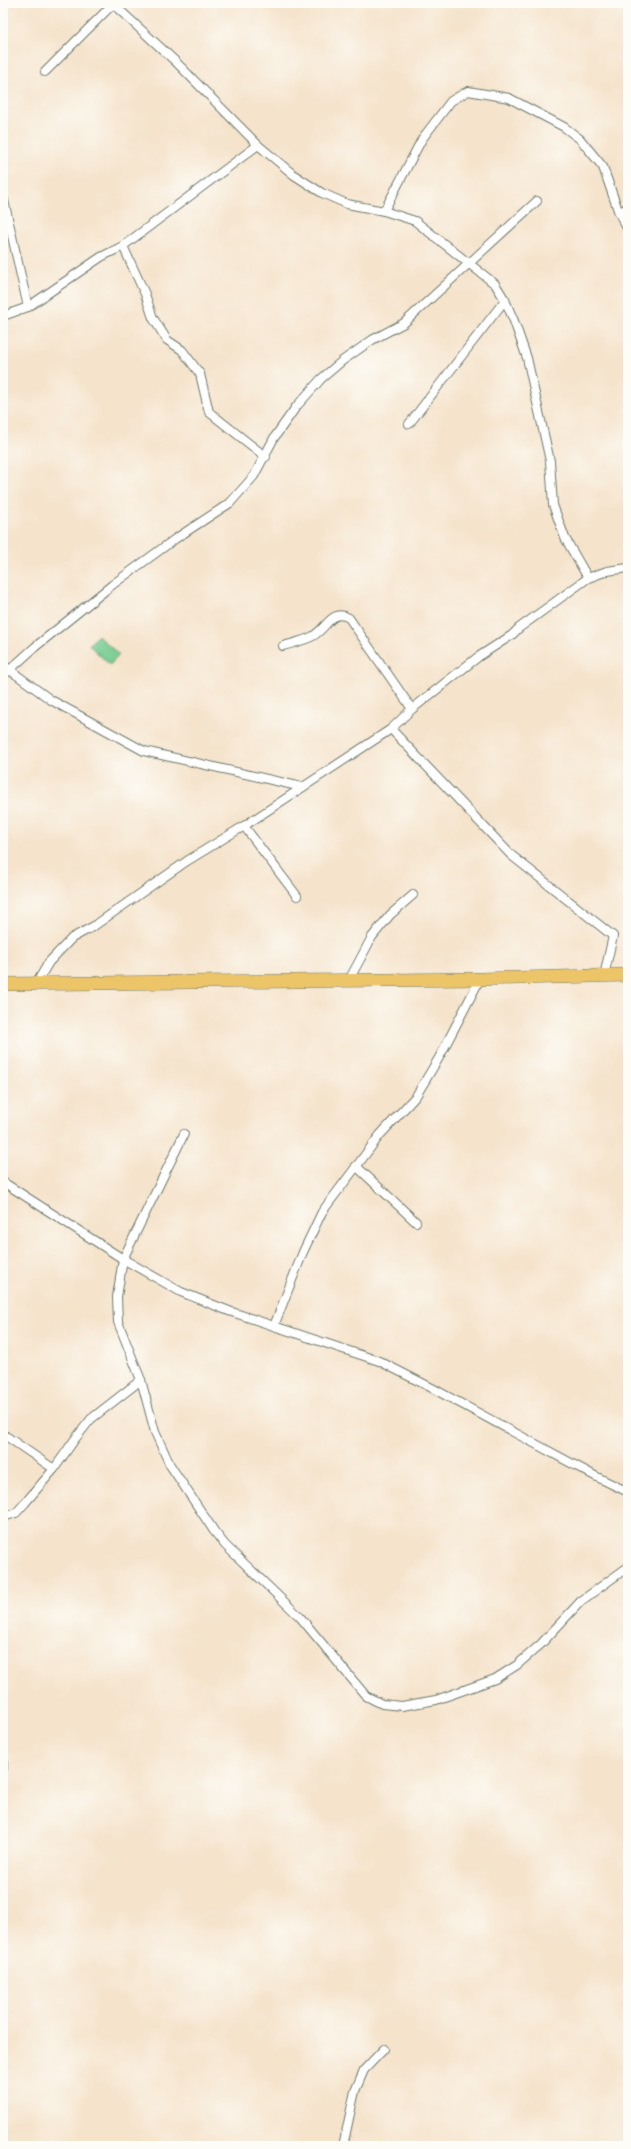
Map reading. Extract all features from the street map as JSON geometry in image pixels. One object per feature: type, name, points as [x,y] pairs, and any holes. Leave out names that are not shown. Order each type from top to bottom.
[{"type":"main road","points":[[3,984],[480,979],[628,975]]},
{"type":"street","points":[[45,72],[113,4],[175,61],[258,145],[294,175],[322,193],[347,204],[384,211],[415,221],[471,263],[495,284],[505,300],[527,358],[550,461],[553,505],[565,538],[588,578]]},
{"type":"street","points":[[384,211],[422,139],[451,101],[468,90],[509,98],[564,127],[580,139],[603,167],[619,212],[628,230]]},
{"type":"street","points":[[3,316],[28,307],[101,257],[123,246],[258,145]]},
{"type":"street","points":[[3,196],[28,307]]},
{"type":"street","points":[[302,787],[144,751],[51,700],[5,671],[112,585],[175,539],[230,503],[254,476],[279,432],[296,407],[321,379],[342,361],[372,340],[404,323],[537,201]]},
{"type":"street","points":[[619,212],[628,207]]},
{"type":"street","points":[[123,246],[145,294],[153,318],[167,340],[182,350],[200,374],[209,412],[266,457]]},
{"type":"street","points":[[409,424],[505,300]]},
{"type":"street","points":[[36,984],[49,962],[72,938],[111,914],[136,894],[392,730],[412,709],[478,657],[512,635],[519,628],[588,578],[607,571],[628,568]]},
{"type":"street","points":[[283,646],[314,636],[332,618],[339,614],[344,614],[350,618],[412,709]]},
{"type":"street","points":[[392,730],[511,855],[556,892],[589,915],[613,936],[604,976]]},
{"type":"street","points":[[244,826],[297,896]]},
{"type":"street","points":[[349,980],[372,937],[390,915],[413,895]]},
{"type":"street","points":[[274,1326],[302,1252],[322,1212],[380,1135],[416,1096],[440,1056],[480,979]]},
{"type":"street","points":[[184,1134],[123,1259],[117,1297],[118,1322],[141,1380],[155,1432],[170,1466],[225,1545],[300,1617],[366,1696],[382,1704],[402,1706],[436,1700],[495,1680],[517,1665],[541,1644],[581,1601],[628,1567]]},
{"type":"street","points":[[356,1166],[416,1222]]},
{"type":"street","points":[[3,1182],[123,1259],[181,1292],[274,1326],[378,1361],[628,1492]]},
{"type":"street","points":[[3,1517],[16,1513],[54,1470],[75,1439],[91,1420],[141,1380]]},
{"type":"street","points":[[3,1434],[54,1470]]},
{"type":"street","points":[[3,1753],[3,1768]]},
{"type":"street","points":[[343,2146],[355,2091],[364,2070],[384,2049]]},
{"type":"green space","points":[[98,635],[119,655],[110,665],[89,645]]}]
